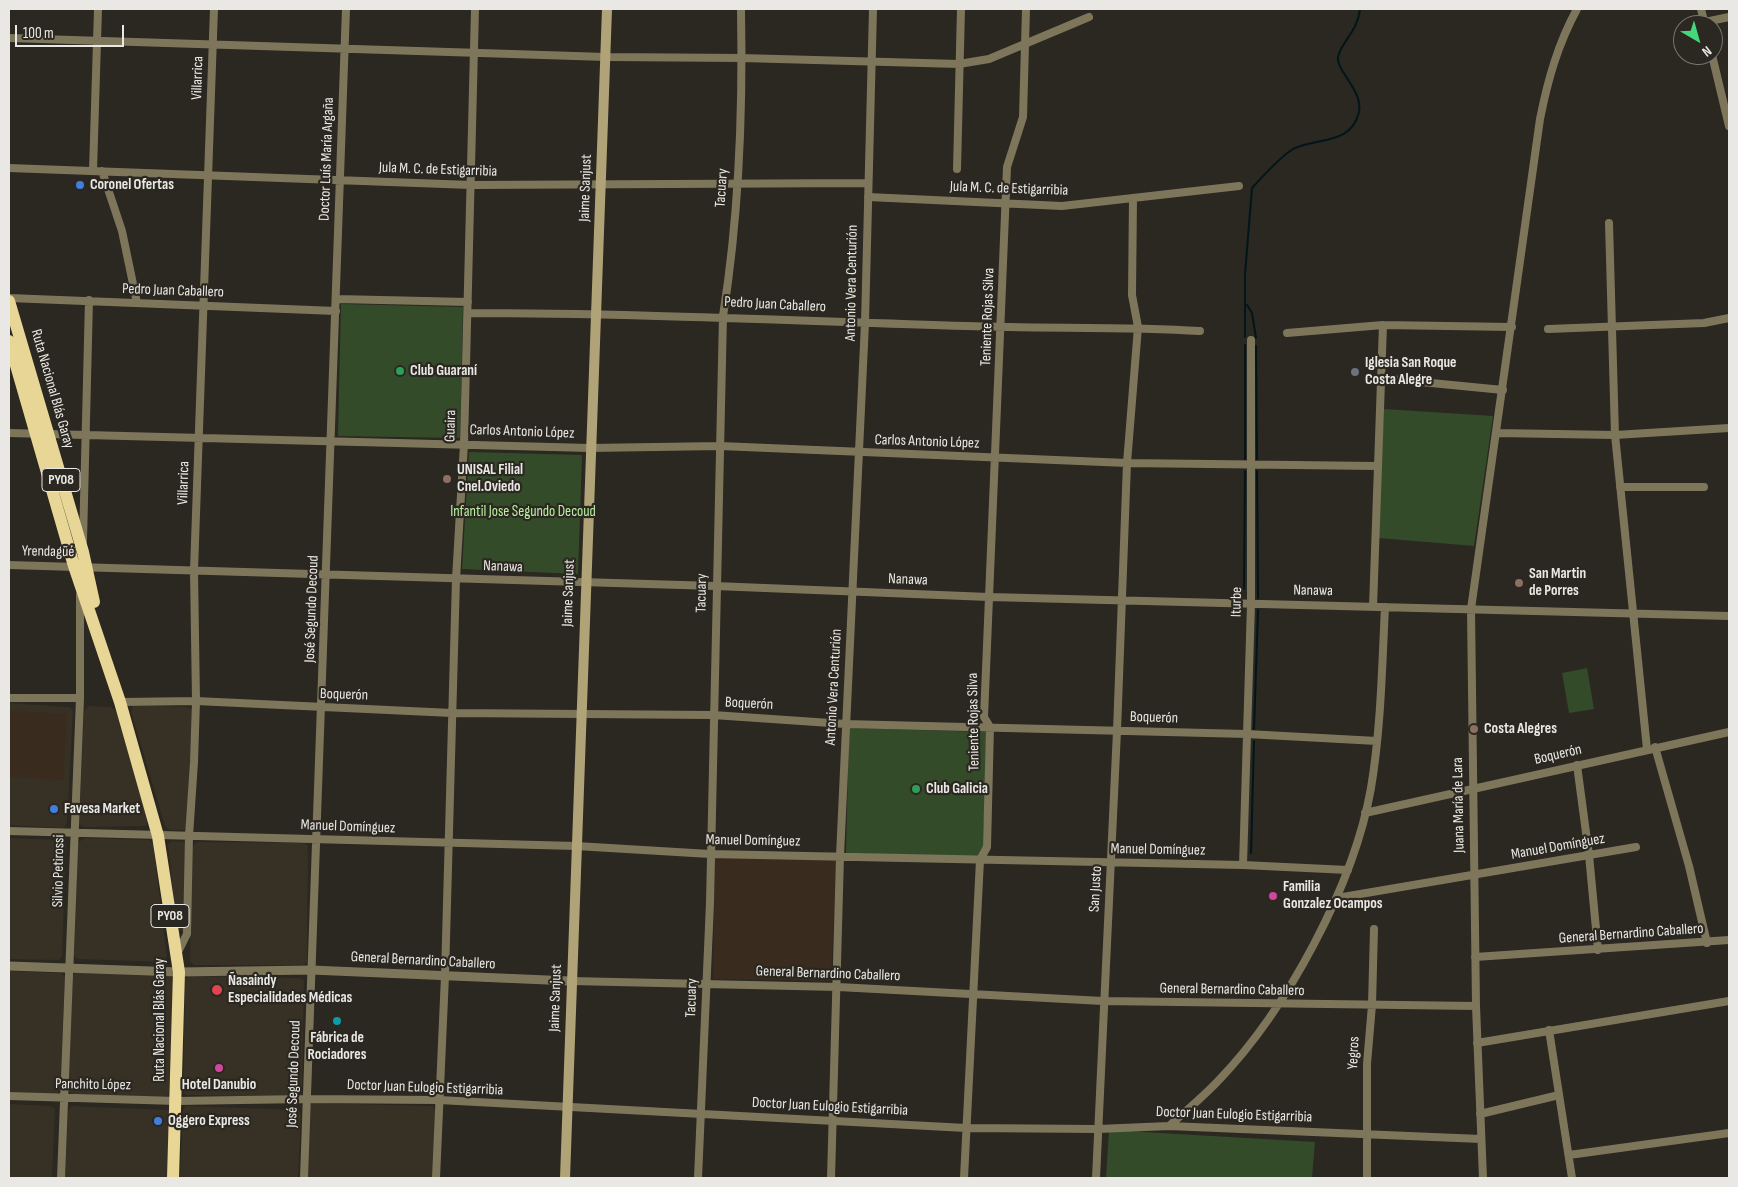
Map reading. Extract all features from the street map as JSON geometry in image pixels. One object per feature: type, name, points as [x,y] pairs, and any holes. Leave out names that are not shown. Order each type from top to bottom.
[{"type":"highway","name":"Ruta Nacional Blás Garay","points":[[9,300],[42,434],[158,836],[179,972],[177,1101],[173,1178]]},
{"type":"highway","name":"Ruta Nacional Blás Garay","points":[[9,340],[83,552],[80,566],[80,583],[108,660]]},
{"type":"main road","name":"Jaime Sanjust","points":[[565,1178],[580,715],[606,57],[606,9]]},
{"type":"street","points":[[98,9],[98,171],[122,231],[137,303]]},
{"type":"street","name":"Villarrica","points":[[176,955],[187,934],[189,836],[196,702],[194,570],[214,9]]},
{"type":"street","name":"Doctor Luís María Argaña","points":[[336,311],[346,9]]},
{"type":"street","name":"Guaira","points":[[436,1178],[445,976],[456,579],[464,444],[475,9]]},
{"type":"street","name":"Tacuary","points":[[698,1178],[702,1114],[710,854],[724,316],[729,280],[736,184],[742,58],[741,9]]},
{"type":"street","name":"Antonio Vera Centurión","points":[[831,1178],[838,987],[840,856],[865,323],[873,9]]},
{"type":"street","points":[[957,169],[961,9]]},
{"type":"street","name":"Teniente Rojas Silva","points":[[964,1178],[980,860],[987,847],[990,727],[984,717],[1007,167],[1023,117],[1026,9]]},
{"type":"street","name":"Juana María de Lara","points":[[1483,1178],[1476,1006],[1471,609],[1540,119],[1550,71],[1563,35],[1577,9]]},
{"type":"street","points":[[9,38],[344,48],[474,54],[742,58],[959,64],[989,59],[1089,16]]},
{"type":"street","points":[[1715,65],[1727,109],[1729,126]]},
{"type":"street","name":"Jula M. C. de Estigarribia","points":[[9,168],[471,185],[868,183]]},
{"type":"street","name":"Jula M. C. de Estigarribia","points":[[868,197],[1062,206],[1239,186]]},
{"type":"street","name":"San Justo","points":[[1096,1178],[1117,731],[1127,463],[1138,327],[1132,295],[1133,198]]},
{"type":"street","points":[[1609,223],[1615,435],[1632,613],[1651,748],[1688,866],[1706,943]]},
{"type":"street","points":[[336,299],[468,302]]},
{"type":"street","name":"Pedro Juan Caballero","points":[[9,300],[89,300],[336,311]]},
{"type":"street","points":[[83,552],[89,300]]},
{"type":"street","name":"José Segundo Decoud","points":[[304,1178],[336,311]]},
{"type":"street","name":"Pedro Juan Caballero","points":[[468,313],[724,316],[865,323],[1001,327],[1138,327],[1200,331]]},
{"type":"street","points":[[1548,328],[1612,328],[1704,323],[1729,318]]},
{"type":"street","points":[[1373,607],[1383,325]]},
{"type":"street","points":[[1287,333],[1383,325],[1512,327]]},
{"type":"street","name":"Iturbe","points":[[1243,865],[1251,604],[1251,340]]},
{"type":"street","points":[[1380,378],[1503,390]]},
{"type":"street","points":[[1497,433],[1615,435],[1729,428]]},
{"type":"street","name":"Carlos Antonio López","points":[[9,433],[590,448],[720,446],[995,459],[1127,463],[1378,466]]},
{"type":"street","points":[[1620,487],[1704,487]]},
{"type":"street","name":"Yrendagüé","points":[[9,565],[80,566]]},
{"type":"street","name":"Nanawa","points":[[80,566],[716,586],[989,597],[1729,616]]},
{"type":"street","name":"Silvio Petirossi","points":[[61,1178],[80,698],[80,583]]},
{"type":"street","points":[[1169,1126],[1220,1080],[1279,1005],[1337,898],[1348,870],[1371,789],[1377,741],[1385,607]]},
{"type":"street","points":[[9,698],[80,698]]},
{"type":"street","name":"Boquerón","points":[[120,702],[196,702],[452,713],[713,716],[846,724],[1247,734],[1377,741]]},
{"type":"street","name":"Boquerón","points":[[1365,813],[1729,732]]},
{"type":"street","points":[[1577,765],[1589,855],[1598,950]]},
{"type":"street","name":"Manuel Domínguez","points":[[9,831],[576,846],[710,854],[1243,865],[1348,870]]},
{"type":"street","name":"Manuel Domínguez","points":[[1337,898],[1636,847]]},
{"type":"street","name":"Yegros","points":[[1367,1178],[1366,1064],[1372,1005],[1374,929]]},
{"type":"street","name":"General Bernardino Caballero","points":[[1475,958],[1729,940]]},
{"type":"street","name":"General Bernardino Caballero","points":[[9,966],[179,972],[311,970],[572,982],[838,987],[1104,1001],[1279,1005],[1476,1006]]},
{"type":"street","points":[[1477,1043],[1729,1001]]},
{"type":"street","points":[[1549,1030],[1572,1178]]},
{"type":"street","points":[[1480,1114],[1559,1095]]},
{"type":"street","name":"Panchito López","points":[[9,1096],[177,1101]]},
{"type":"street","name":"Doctor Juan Eulogio Estigarribia","points":[[177,1101],[306,1099],[439,1100],[966,1128],[1098,1129],[1169,1126],[1481,1139]]},
{"type":"street","points":[[1569,1155],[1729,1133]]},
{"type":"shaded area","points":[[9,703],[69,707],[73,710],[67,823],[64,828],[9,825]]},
{"type":"shaded area","points":[[89,706],[111,707],[116,711],[148,820],[146,826],[84,827],[79,824],[84,711]]},
{"type":"shaded area","points":[[133,706],[188,707],[192,710],[187,828],[185,830],[170,830],[165,826],[131,712]]},
{"type":"shaded area","points":[[9,711],[67,714],[63,780],[9,777]]},
{"type":"shaded area","points":[[9,838],[62,840],[66,843],[62,956],[59,960],[9,959]]},
{"type":"shaded area","points":[[84,838],[149,840],[153,843],[167,956],[164,962],[78,959],[74,956],[78,843]]},
{"type":"shaded area","points":[[172,841],[186,842],[183,931],[177,929],[168,844]]},
{"type":"shaded area","points":[[197,842],[304,843],[308,846],[307,961],[304,965],[195,965],[190,962],[191,848]]},
{"type":"shaded area","points":[[715,857],[836,860],[831,981],[713,979]]},
{"type":"shaded area","points":[[9,971],[60,973],[65,976],[60,1089],[57,1094],[9,1092]]},
{"type":"shaded area","points":[[76,971],[172,976],[174,978],[169,1093],[166,1097],[73,1094],[68,1091],[73,976]]},
{"type":"shaded area","points":[[188,976],[300,978],[304,980],[302,1092],[299,1097],[187,1095],[183,1092],[185,980]]},
{"type":"shaded area","points":[[313,1103],[433,1106],[435,1111],[433,1178],[308,1178],[310,1107]]},
{"type":"shaded area","points":[[9,1104],[50,1106],[55,1109],[52,1178],[9,1178]]},
{"type":"shaded area","points":[[71,1106],[168,1110],[170,1112],[168,1178],[65,1178],[68,1111]]},
{"type":"shaded area","points":[[186,1106],[299,1110],[301,1114],[298,1178],[180,1178],[183,1110]]},
{"type":"green space","name":"Club Guaraní","points":[[341,304],[463,307],[460,438],[338,436]]},
{"type":"green space","points":[[1384,409],[1493,416],[1474,546],[1378,538]]},
{"type":"green space","name":"Infantil Jose Segundo Decoud","points":[[469,452],[582,455],[578,574],[462,569]]},
{"type":"green space","points":[[1587,668],[1594,709],[1569,713],[1562,673]]},
{"type":"green space","name":"Club Galicia","points":[[849,728],[987,732],[983,847],[978,857],[846,853]]},
{"type":"green space","points":[[1109,1130],[1315,1142],[1312,1178],[1106,1178]]},
{"type":"waterway","points":[[1245,337],[1245,274],[1252,188],[1277,162],[1293,149],[1302,145],[1332,139],[1349,130],[1355,123],[1359,112],[1357,96],[1338,62],[1338,57],[1339,52],[1353,31],[1360,9]]},
{"type":"waterway","points":[[1247,305],[1252,313],[1256,338]]},
{"type":"waterway","points":[[1245,345],[1245,459]]},
{"type":"waterway","points":[[1256,346],[1257,459]]},
{"type":"waterway","points":[[1244,589],[1245,471]]},
{"type":"waterway","points":[[1257,471],[1258,598]]},
{"type":"waterway","points":[[1254,729],[1258,610]]},
{"type":"waterway","points":[[1251,853],[1254,741]]},
{"type":"place","name":"Coronel Ofertas","points":[[80,185]]},
{"type":"place","name":"Club Guaraní","points":[[400,371]]},
{"type":"place","name":"Iglesia San Roque Costa Alegre","points":[[1355,372]]},
{"type":"place","name":"UNISAL Filial Cnel.Oviedo","points":[[447,479]]},
{"type":"place","name":"San Martin de Porres","points":[[1519,583]]},
{"type":"place","name":"Costa Alegres","points":[[1474,729]]},
{"type":"place","name":"Club Galicia","points":[[916,789]]},
{"type":"place","name":"Favesa Market","points":[[54,809]]},
{"type":"place","name":"Familia Gonzalez Ocampos","points":[[1273,896]]},
{"type":"place","name":"Ñasaindy Especialidades Médicas","points":[[217,990]]},
{"type":"place","name":"Fábrica de Rociadores","points":[[337,1021]]},
{"type":"place","name":"Hotel Danubio","points":[[219,1068]]},
{"type":"place","name":"Oggero Express","points":[[158,1121]]}]
